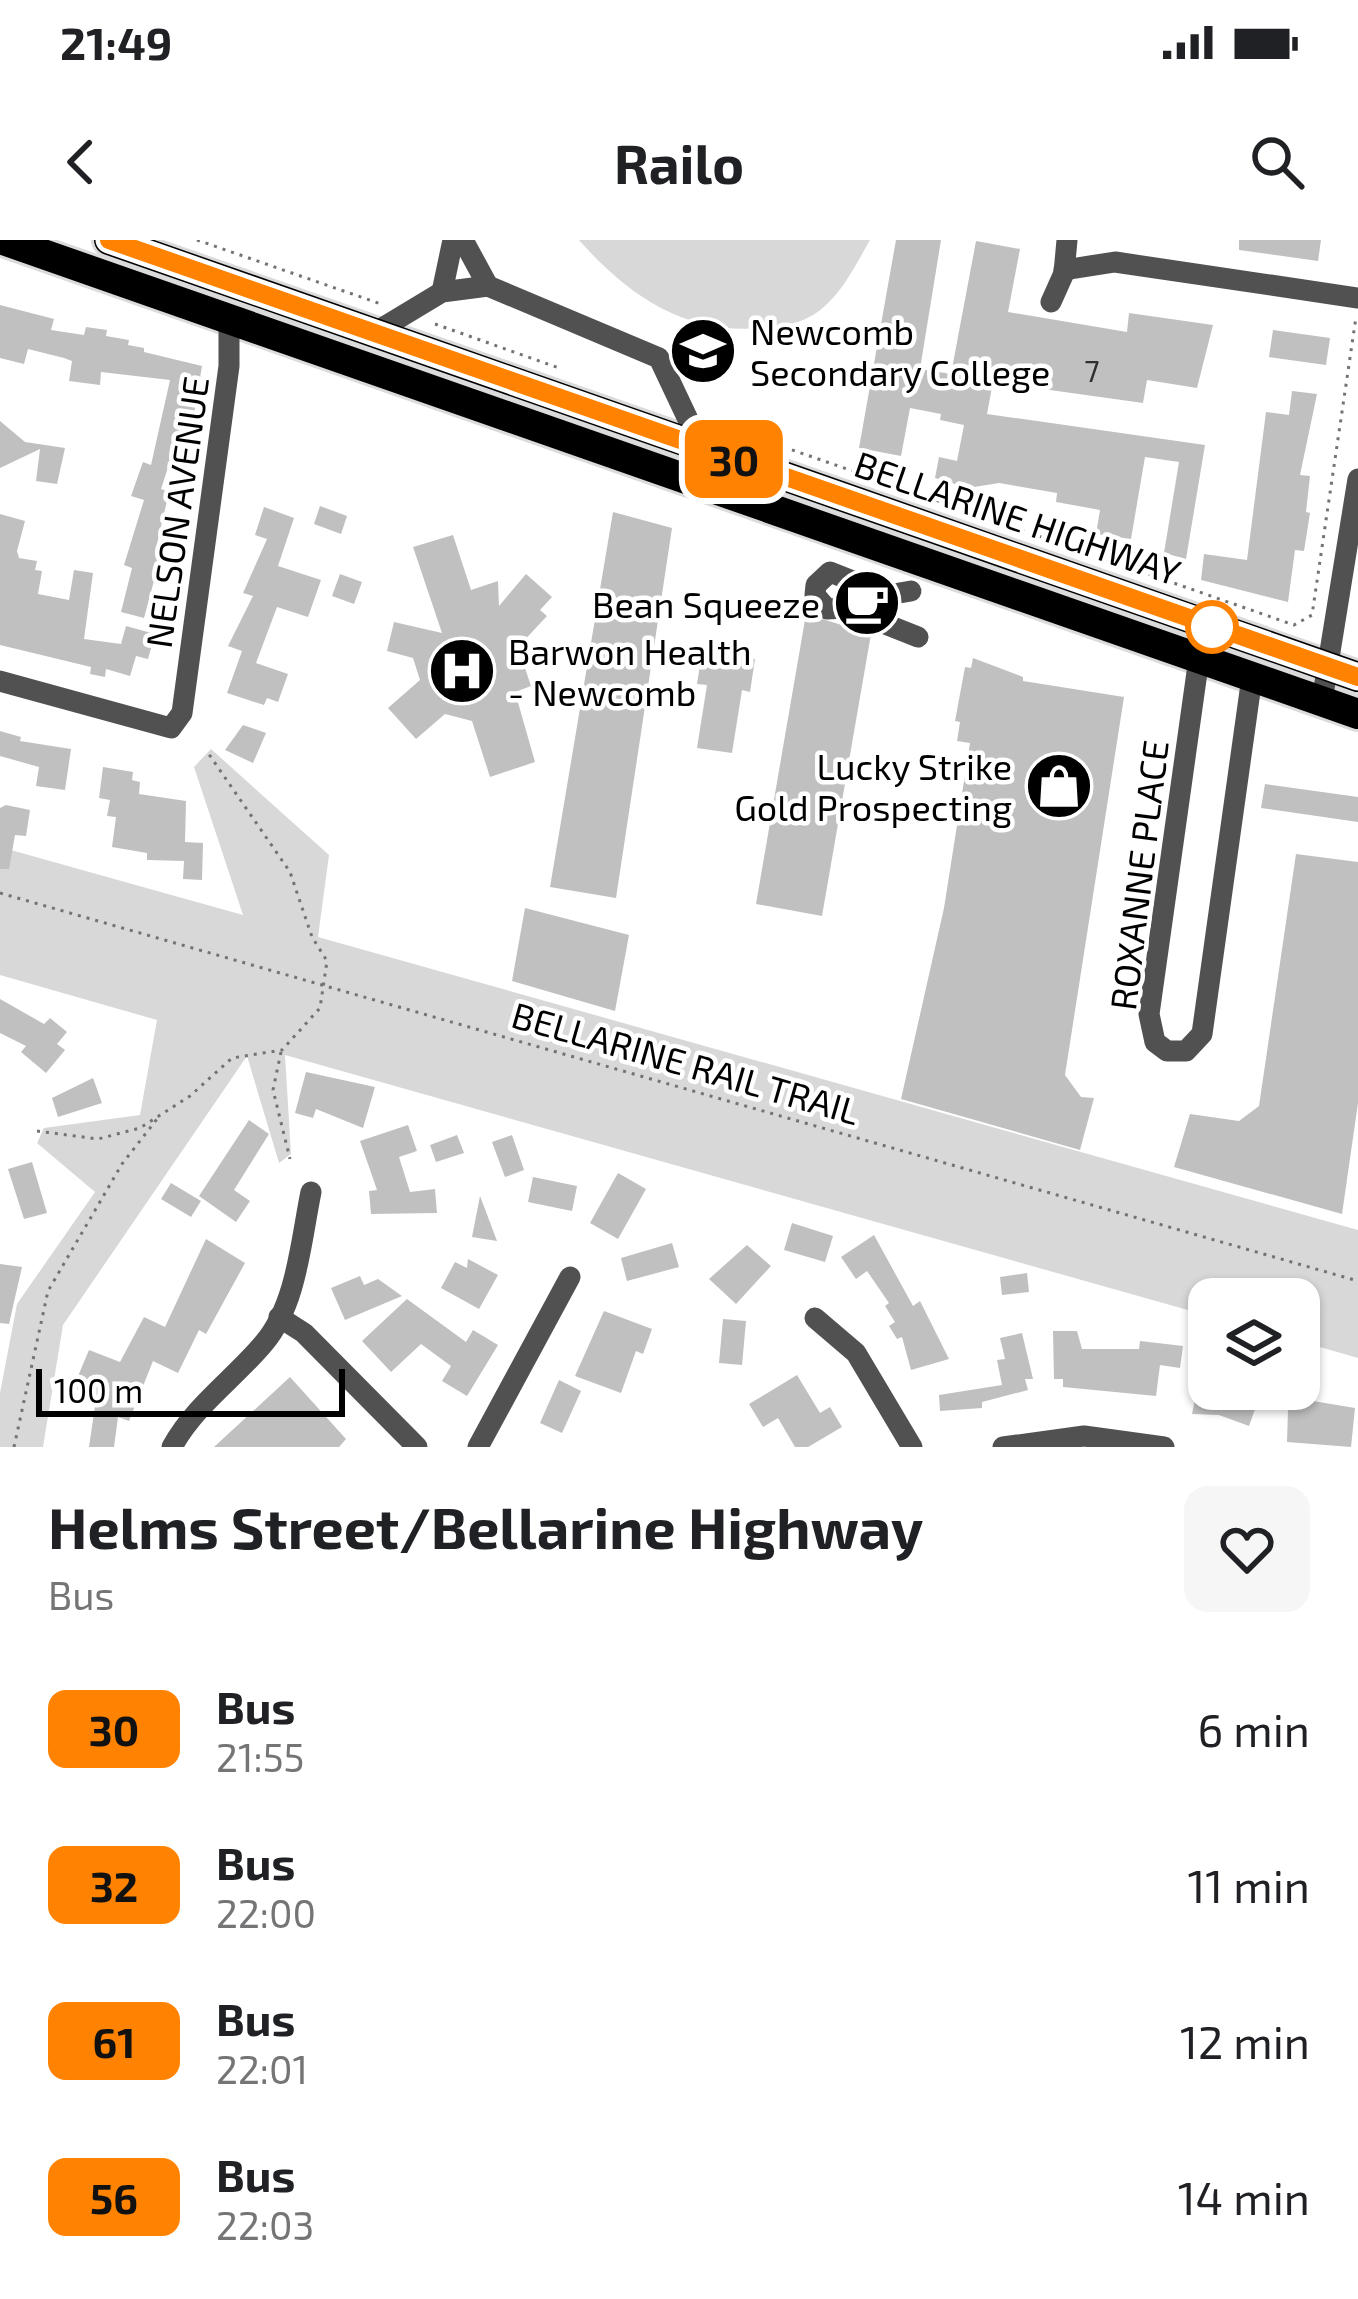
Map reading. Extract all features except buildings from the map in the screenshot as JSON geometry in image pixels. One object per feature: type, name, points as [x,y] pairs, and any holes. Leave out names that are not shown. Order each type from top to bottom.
[{"type":"highway","name":"BELLARINE HIGHWAY","points":[[3,240],[1358,714]]},
{"type":"highway","name":"BELLARINE HIGHWAY","points":[[109,240],[1358,677]]},
{"type":"street","points":[[442,292],[453,240]]},
{"type":"street","points":[[464,240],[488,286]]},
{"type":"street","points":[[1051,302],[1064,270],[1067,240]]},
{"type":"street","points":[[1064,270],[1121,263],[1358,301]]},
{"type":"street","points":[[374,332],[442,292],[488,286],[659,358],[701,447]]},
{"type":"street","name":"NELSON AVENUE","points":[[0,681],[171,728],[182,712],[229,366],[229,319]]},
{"type":"street","points":[[1322,701],[1358,479]]},
{"type":"street","points":[[911,592],[888,595],[830,572],[816,585],[815,595],[827,609],[845,608],[918,637]]},
{"type":"street","name":"ROXANNE PLACE","points":[[1199,658],[1149,1014],[1155,1042],[1167,1051],[1186,1051],[1202,1034],[1252,676]]},
{"type":"street","points":[[172,1447],[188,1420],[268,1340],[279,1317],[311,1192]]},
{"type":"street","points":[[478,1447],[570,1277]]},
{"type":"street","points":[[279,1317],[304,1333],[418,1447]]},
{"type":"street","points":[[815,1318],[856,1353],[912,1447]]},
{"type":"street","points":[[1003,1447],[1084,1436],[1164,1447]]},
{"type":"path","points":[[197,240],[580,376]]},
{"type":"path","points":[[758,438],[1294,625],[1312,615],[1358,301]]},
{"type":"path","points":[[206,750],[290,872],[327,961],[317,1013],[282,1050],[273,1090],[290,1160]]},
{"type":"path","name":"BELLARINE RAIL TRAIL","points":[[0,893],[1358,1281]]},
{"type":"path","points":[[14,1447],[48,1291],[122,1164],[158,1118],[232,1058],[282,1050]]},
{"type":"path","points":[[37,1131],[98,1139],[121,1136],[158,1118]]},
{"type":"shaded area","points":[[579,240],[870,240],[841,289],[816,313],[788,325],[742,329],[689,320],[664,310],[620,280]]},
{"type":"shaded area","points":[[211,749],[329,855],[318,937],[1358,1230],[1358,1358],[1320,1347],[1320,1278],[1188,1278],[1188,1310],[285,1055],[291,1154],[279,1163],[247,1056],[63,1325],[43,1447],[0,1447],[0,1393],[17,1304],[95,1192],[37,1143],[44,1128],[140,1115],[157,1020],[0,975],[0,847],[243,915],[194,767]]},
{"type":"bus line","name":"30","points":[[109,240],[1358,677]]},
{"type":"place","name":"Newcomb Secondary College","points":[[703,351]]},
{"type":"place","name":"Bean Squeeze","points":[[867,603]]},
{"type":"place","name":"Barwon Health - Newcomb","points":[[462,671]]},
{"type":"place","name":"Lucky Strike Gold Prospecting","points":[[1059,786]]}]
